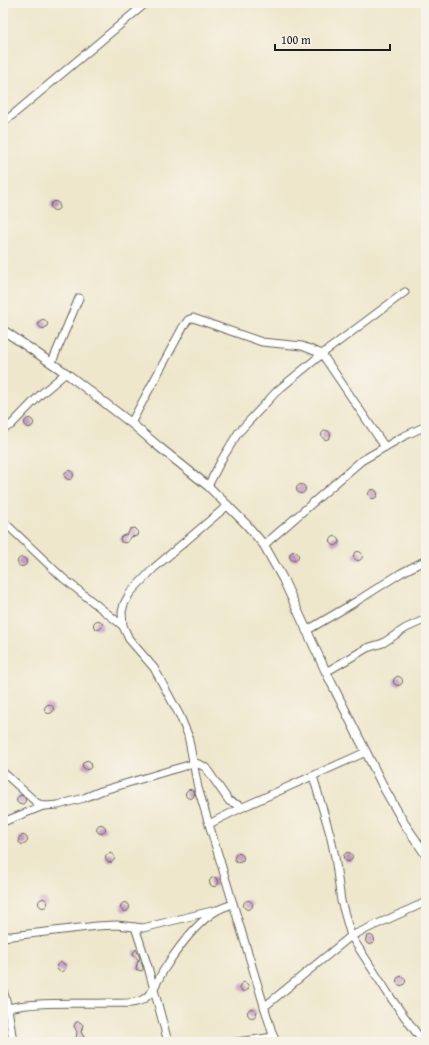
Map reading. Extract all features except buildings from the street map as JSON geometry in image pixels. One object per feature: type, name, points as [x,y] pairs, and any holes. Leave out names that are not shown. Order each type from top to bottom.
[{"type":"street","points":[[3,123],[146,3]]},
{"type":"street","points":[[208,486],[238,433],[277,391],[367,319],[405,292]]},
{"type":"street","points":[[52,362],[79,298]]},
{"type":"street","points":[[131,423],[183,327],[188,320],[193,318],[262,342],[302,346],[322,354],[385,447]]},
{"type":"street","points":[[3,330],[52,362],[131,423],[208,486],[228,505],[264,545],[283,579],[306,631],[384,788],[404,823],[426,855]]},
{"type":"street","points":[[3,430],[11,425],[41,394],[66,373]]},
{"type":"street","points":[[264,545],[361,462],[385,447],[426,426]]},
{"type":"street","points":[[228,505],[154,568],[130,593],[124,604],[122,612],[123,626],[129,639],[154,668],[188,734],[198,788],[274,1040],[236,1042]]},
{"type":"street","points":[[3,521],[63,578],[123,626]]},
{"type":"street","points":[[306,631],[401,573],[426,560]]},
{"type":"street","points":[[326,672],[367,648],[383,643],[406,628],[426,619]]},
{"type":"street","points":[[209,824],[243,807],[366,752]]},
{"type":"street","points":[[3,822],[43,806],[53,806],[84,798],[100,791],[193,764],[199,764],[206,768],[229,801],[243,807]]},
{"type":"street","points":[[3,772],[37,803],[43,806]]},
{"type":"street","points":[[313,776],[330,834],[335,857],[341,901],[351,936],[391,998],[423,1042]]},
{"type":"street","points":[[264,1007],[351,936],[426,902]]},
{"type":"street","points":[[3,937],[97,926],[117,925],[148,927],[218,910],[233,904]]},
{"type":"street","points":[[8,1008],[22,1005],[133,1002],[142,1000],[154,989],[164,969],[187,936],[218,910]]},
{"type":"street","points":[[135,927],[168,1042]]},
{"type":"street","points":[[3,990],[14,1042]]}]
